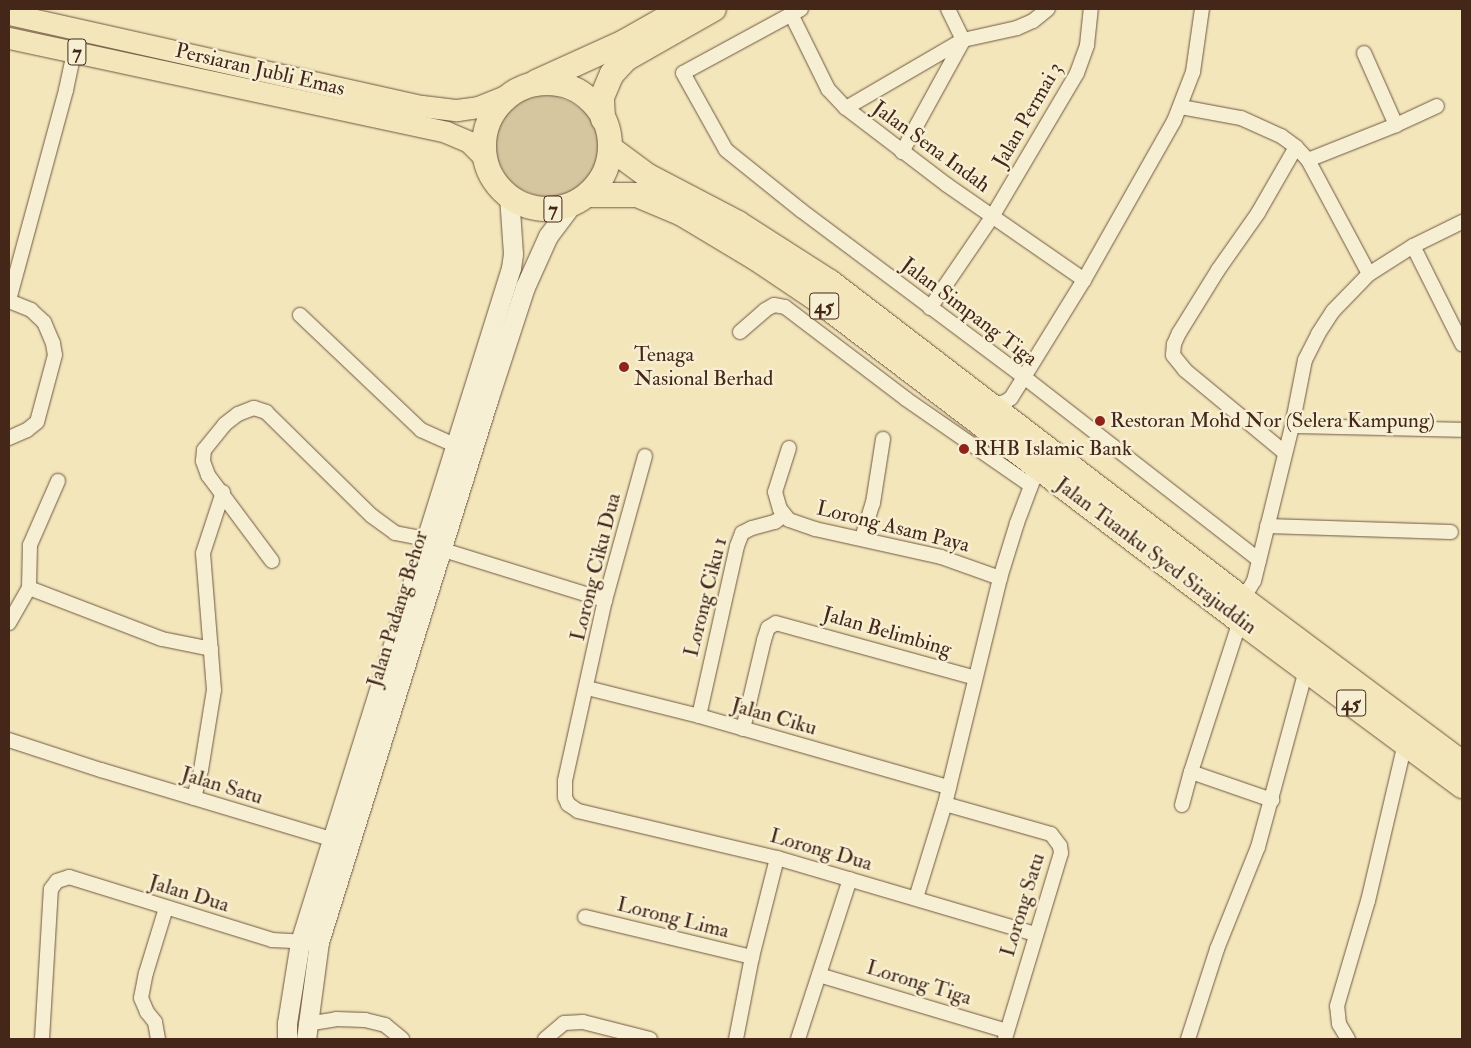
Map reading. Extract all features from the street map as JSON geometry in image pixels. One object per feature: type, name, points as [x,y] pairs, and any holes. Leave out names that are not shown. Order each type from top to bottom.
[{"type":"highway","name":"7","points":[[518,90],[550,83],[574,89],[588,98],[608,128],[610,148],[604,174],[580,199],[561,208],[539,209],[518,202],[496,183],[485,158],[484,146],[488,122],[501,102],[518,90],[624,42],[682,9]]},
{"type":"highway","name":"7","points":[[603,119],[602,97],[612,74],[626,59],[714,9]]},
{"type":"highway","name":"Jalan Tuanku Syed Sirajuddin","points":[[610,148],[648,176],[738,223],[830,282],[991,405],[1038,467]]},
{"type":"highway","name":"Jalan Tuanku Syed Sirajuddin","points":[[580,199],[636,195],[682,214],[766,265],[883,350],[1038,467],[1238,611],[1462,763]]},
{"type":"highway","name":"Jalan Tuanku Syed Sirajuddin","points":[[1238,611],[1306,670],[1462,786]]},
{"type":"main road","name":"Persiaran Jubli Emas","points":[[9,14],[443,109],[457,110],[478,107],[518,90]]},
{"type":"main road","name":"Persiaran Jubli Emas","points":[[9,38],[446,132],[470,142],[485,158]]},
{"type":"main road","points":[[145,67],[149,45]]},
{"type":"main road","name":"Jalan Padang Behor","points":[[306,1032],[318,942],[433,544],[455,444],[511,268],[514,254],[509,196]]},
{"type":"main road","name":"Jalan Padang Behor","points":[[287,1039],[300,942],[331,839],[433,544],[525,287],[548,236],[580,199]]},
{"type":"street","points":[[948,9],[963,40]]},
{"type":"street","points":[[846,108],[963,40],[1017,28],[1033,21],[1048,9]]},
{"type":"street","name":"Jalan Permai 3","points":[[930,308],[992,217],[1077,73],[1087,45],[1091,9]]},
{"type":"street","points":[[991,405],[1005,402],[1012,398],[1084,280],[1181,107],[1193,72],[1202,9]]},
{"type":"street","name":"Jalan Sena Indah","points":[[796,12],[828,89],[846,108],[902,152],[1084,280]]},
{"type":"street","name":"Jalan Simpang Tiga","points":[[796,12],[683,73],[726,150],[802,211],[1024,378],[1259,560]]},
{"type":"street","points":[[902,152],[963,40]]},
{"type":"street","points":[[9,438],[27,430],[37,422],[55,356],[53,343],[44,322],[31,310],[9,300],[66,90],[74,51]]},
{"type":"street","points":[[1364,53],[1396,125]]},
{"type":"street","points":[[1308,160],[1396,125],[1437,106]]},
{"type":"street","points":[[1181,107],[1241,118],[1281,136],[1296,147],[1308,160],[1369,274]]},
{"type":"street","points":[[1284,452],[1185,370],[1172,355],[1179,333],[1218,270],[1258,213],[1296,147]]},
{"type":"street","points":[[1182,805],[1238,611],[1252,586],[1292,426],[1306,360],[1318,334],[1333,311],[1369,274],[1413,246],[1462,222]]},
{"type":"street","points":[[1413,246],[1462,344]]},
{"type":"street","points":[[740,332],[764,310],[774,305],[785,307],[906,400],[1038,467],[1000,578],[945,804],[916,898]]},
{"type":"street","points":[[300,315],[421,430],[455,444]]},
{"type":"street","points":[[868,370],[883,350]]},
{"type":"street","points":[[272,561],[223,492],[208,475],[203,460],[204,450],[232,419],[238,414],[254,408],[266,412],[372,516],[395,532],[605,600]]},
{"type":"street","points":[[1292,426],[1462,430]]},
{"type":"street","points":[[862,538],[873,503],[883,439]]},
{"type":"street","points":[[782,512],[775,492],[789,448]]},
{"type":"street","name":"Lorong Ciku Dua","points":[[592,814],[578,811],[568,804],[565,797],[565,781],[605,600],[646,456]]},
{"type":"street","points":[[9,623],[29,588],[30,545],[58,481]]},
{"type":"street","points":[[194,798],[201,770],[214,690],[203,553],[223,492]]},
{"type":"street","name":"Lorong Asam Paya","points":[[782,512],[788,520],[815,530],[862,538],[942,557],[1000,578]]},
{"type":"street","name":"Lorong Ciku 1","points":[[699,716],[736,546],[742,533],[775,522],[782,512]]},
{"type":"street","points":[[1266,526],[1450,532]]},
{"type":"street","points":[[29,588],[162,639],[211,648]]},
{"type":"street","name":"Jalan Belimbing","points":[[743,729],[768,628],[776,623],[789,625],[975,678]]},
{"type":"street","points":[[1188,1039],[1217,949],[1258,847],[1306,670]]},
{"type":"street","name":"Jalan Ciku","points":[[587,688],[699,716],[949,787]]},
{"type":"street","name":"Jalan Satu","points":[[9,740],[101,770],[331,839]]},
{"type":"street","points":[[1348,1039],[1339,1024],[1337,1006],[1368,901],[1405,743]]},
{"type":"street","points":[[1192,772],[1272,800]]},
{"type":"street","name":"Lorong Satu","points":[[945,804],[1051,834],[1057,838],[1061,852],[1006,1035]]},
{"type":"street","name":"Lorong Dua","points":[[592,814],[776,858],[1036,934]]},
{"type":"street","points":[[736,1039],[752,957],[776,858]]},
{"type":"street","name":"Jalan Dua","points":[[42,1039],[51,889],[57,881],[69,877],[272,940],[318,942]]},
{"type":"street","points":[[798,1039],[850,879]]},
{"type":"street","points":[[158,1039],[155,1022],[147,1012],[141,998],[146,972],[166,908]]},
{"type":"street","name":"Lorong Lima","points":[[585,916],[752,957]]},
{"type":"street","name":"Lorong Tiga","points":[[819,974],[1006,1035]]},
{"type":"street","points":[[306,1032],[336,1019],[365,1020],[385,1025],[402,1039]]},
{"type":"street","points":[[545,1039],[564,1023],[583,1022],[650,1039]]},
{"type":"shaded area","points":[[538,96],[556,96],[572,103],[585,112],[597,126],[602,141],[603,157],[598,172],[586,186],[569,195],[552,198],[535,195],[518,188],[506,176],[498,161],[495,144],[499,127],[508,112],[522,101]]},
{"type":"place","name":"Tenaga Nasional Berhad","points":[[624,367]]},
{"type":"place","name":"Restoran Mohd Nor (Selera Kampung)","points":[[1100,421]]},
{"type":"place","name":"RHB Islamic Bank","points":[[964,449]]}]
